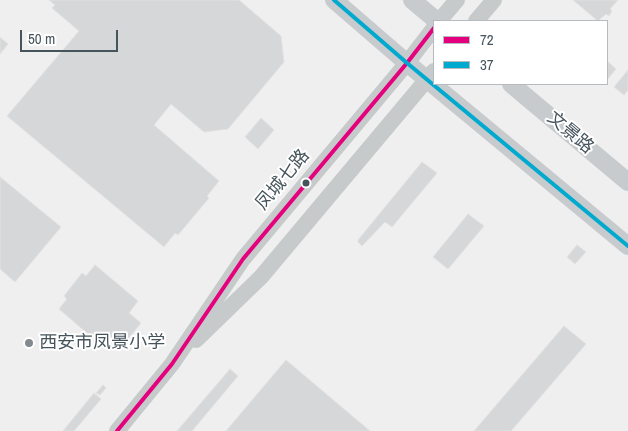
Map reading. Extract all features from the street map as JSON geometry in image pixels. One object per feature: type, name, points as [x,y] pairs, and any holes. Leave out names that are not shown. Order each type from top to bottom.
[{"type":"main road","points":[[334,0],[407,63],[431,76]]},
{"type":"main road","points":[[412,0],[437,20]]},
{"type":"main road","points":[[441,85],[628,246]]},
{"type":"main road","name":"文景路","points":[[512,85],[628,182]]},
{"type":"street","points":[[439,20],[457,0]]},
{"type":"street","points":[[477,20],[494,0]]},
{"type":"street","name":"凤城七路","points":[[118,431],[172,364],[243,259],[433,29]]},
{"type":"street","name":"凤城七路","points":[[172,364],[261,277],[431,76]]},
{"type":"building","points":[[49,0],[239,0],[281,36],[284,62],[228,129],[204,132],[171,104],[154,125],[219,181],[207,196],[209,198],[178,235],[175,233],[164,247],[7,116],[79,31],[52,8],[55,5]]},
{"type":"building","points":[[573,0],[618,0],[610,9],[612,11],[609,16],[606,14],[597,20]]},
{"type":"building","points":[[0,37],[8,44],[0,54]]},
{"type":"building","points":[[608,62],[616,69],[608,79]]},
{"type":"building","points":[[628,70],[628,90],[624,95],[614,87]]},
{"type":"building","points":[[261,118],[274,130],[258,149],[245,137]]},
{"type":"building","points":[[422,162],[437,173],[392,227],[385,222],[362,246],[358,240]]},
{"type":"building","points":[[0,177],[61,227],[15,282],[0,269]]},
{"type":"building","points":[[468,214],[484,226],[448,269],[433,257]]},
{"type":"building","points":[[577,245],[586,252],[575,264],[567,257]]},
{"type":"building","points":[[95,265],[138,301],[129,313],[141,323],[122,346],[110,336],[102,346],[59,309],[67,299],[64,296],[82,273],[86,276]]},
{"type":"building","points":[[564,326],[586,344],[511,431],[474,431]]},
{"type":"building","points":[[286,360],[370,431],[226,431]]},
{"type":"building","points":[[230,369],[238,376],[192,431],[177,431]]},
{"type":"building","points":[[103,385],[106,388],[100,395],[96,393]]},
{"type":"building","points":[[94,393],[101,399],[74,431],[63,431]]},
{"type":"transit line","name":"37","points":[[334,0],[433,85]]},
{"type":"transit line","name":"72","points":[[117,431],[172,364],[243,259],[433,29]]},
{"type":"transit line","name":"37","points":[[434,85],[628,246]]},
{"type":"place","name":"西安市凤景小学","points":[[29,343]]}]
